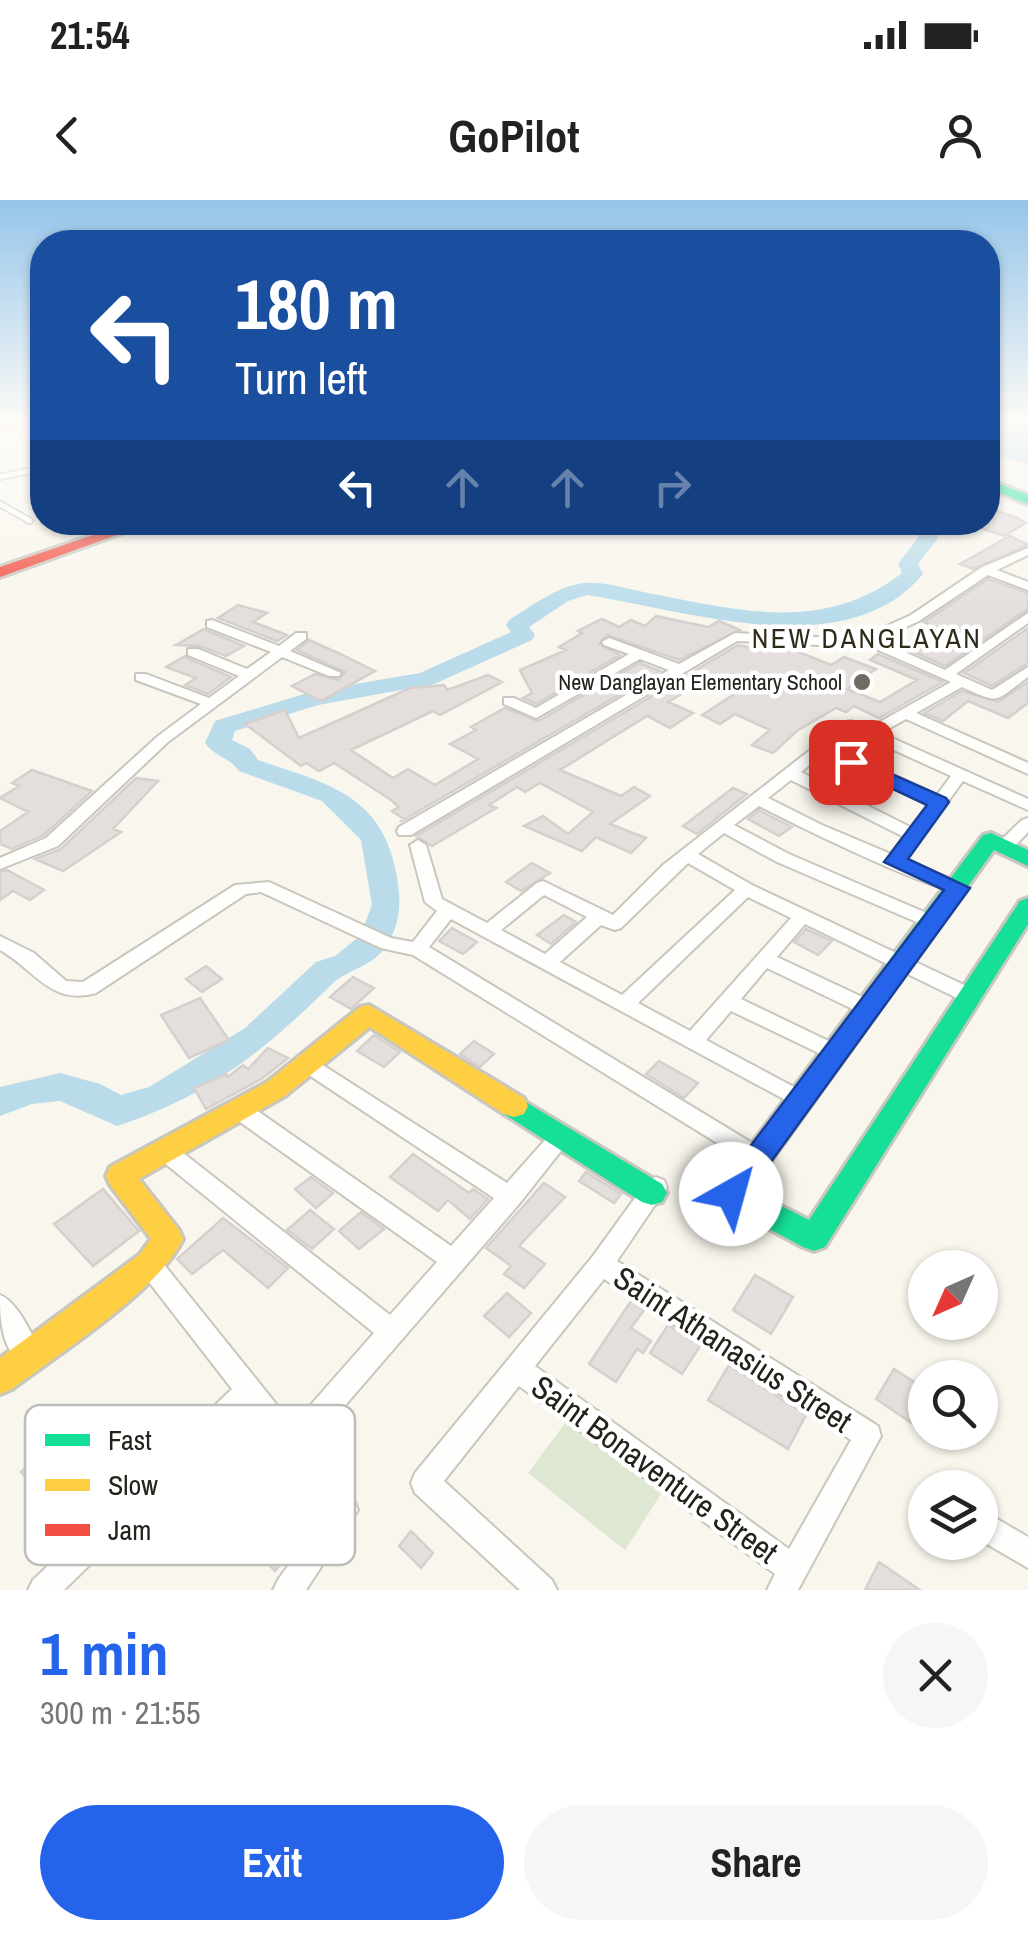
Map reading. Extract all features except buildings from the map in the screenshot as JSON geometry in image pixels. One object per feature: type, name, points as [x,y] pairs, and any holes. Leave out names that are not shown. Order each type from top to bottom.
[{"type":"street","points":[[1000,488],[1028,500]]},
{"type":"street","points":[[2,569],[106,535]]},
{"type":"street","points":[[867,640],[915,618],[986,570],[1028,551]]},
{"type":"street","points":[[986,570],[1028,586]]},
{"type":"street","points":[[946,675],[1028,617]]},
{"type":"street","points":[[212,624],[334,673]]},
{"type":"street","points":[[0,864],[52,842],[94,808],[130,767],[301,636]]},
{"type":"street","points":[[802,1100],[434,902],[412,838],[574,732],[735,636],[867,640],[993,696],[1028,671]]},
{"type":"street","points":[[609,642],[681,670]]},
{"type":"street","points":[[194,652],[249,675]]},
{"type":"street","points":[[536,714],[639,654]]},
{"type":"street","points":[[142,677],[214,704]]},
{"type":"street","points":[[870,733],[961,682]]},
{"type":"street","points":[[509,700],[574,732]]},
{"type":"street","points":[[907,714],[1028,769]]},
{"type":"street","points":[[490,930],[543,886],[615,924],[669,869],[851,725],[1028,805]]},
{"type":"street","points":[[1011,762],[1028,746]]},
{"type":"street","points":[[822,748],[939,802]]},
{"type":"street","points":[[790,773],[913,835]]},
{"type":"street","points":[[894,862],[960,774]]},
{"type":"street","points":[[758,799],[958,888]]},
{"type":"street","points":[[1004,847],[1028,823]]},
{"type":"street","points":[[723,826],[783,858],[932,922]]},
{"type":"street","points":[[1028,859],[990,840],[903,964],[731,1194],[814,1238],[1028,906]]},
{"type":"street","points":[[689,856],[746,889],[972,997]]},
{"type":"street","points":[[0,942],[32,960],[61,989],[74,992],[252,884],[387,944],[418,949],[758,1158]]},
{"type":"street","points":[[626,1004],[746,889]]},
{"type":"street","points":[[418,949],[447,910]]},
{"type":"street","points":[[547,963],[600,916]]},
{"type":"street","points":[[693,1041],[802,916]]},
{"type":"street","points":[[763,958],[868,1008]]},
{"type":"street","points":[[726,1000],[836,1053]]},
{"type":"street","points":[[0,1378],[150,1265],[168,1239],[120,1176],[241,1111],[369,1014],[562,1137],[655,1188],[600,1264],[425,1483],[542,1590]]},
{"type":"street","points":[[307,1062],[511,1197]]},
{"type":"street","points":[[241,1111],[454,1261]]},
{"type":"street","points":[[327,1405],[562,1137]]},
{"type":"street","points":[[165,1151],[390,1331]]},
{"type":"street","name":"Saint Athanasius Street","points":[[600,1264],[868,1436],[788,1580]]},
{"type":"street","points":[[150,1265],[263,1405]]},
{"type":"street","points":[[0,1306],[28,1354]]},
{"type":"street","name":"Saint Bonaventure Street","points":[[517,1369],[788,1580]]},
{"type":"street","points":[[233,1405],[250,1388]]},
{"type":"street","points":[[998,1535],[1028,1554]]},
{"type":"street","points":[[43,1590],[69,1565]]},
{"type":"street","points":[[288,1590],[306,1565]]},
{"type":"lane","points":[[0,504],[30,521]]},
{"type":"green space","points":[[566,1422],[661,1494],[625,1550],[528,1473]]},
{"type":"waterway","points":[[0,1102],[32,1090],[60,1087],[88,1094],[117,1111],[161,1097],[257,1037],[327,970],[346,965],[373,942],[387,905],[375,838],[332,795],[248,765],[241,754],[218,743],[224,726],[314,698],[426,679],[524,635],[517,625],[561,597],[586,589],[757,618],[802,619],[843,614],[881,600],[913,574],[908,564],[928,535]]},
{"type":"traffic: fast","points":[[1000,488],[1028,500]]},
{"type":"traffic: fast","points":[[1028,859],[991,840],[731,1194],[814,1238],[1028,906]]},
{"type":"traffic: fast","points":[[514,1106],[652,1193]]},
{"type":"traffic: slow","points":[[0,1378],[150,1265],[168,1239],[120,1176],[276,1089],[369,1014],[514,1106]]},
{"type":"traffic: jam","points":[[0,572],[108,535]]},
{"type":"place","name":"New Danglayan Elementary School","points":[[862,682]]},
{"type":"district","name":"NEW DANGLAYAN","points":[[867,638]]},
{"type":"route","points":[[731,1194],[958,888],[894,862],[939,802],[851,762]]}]
